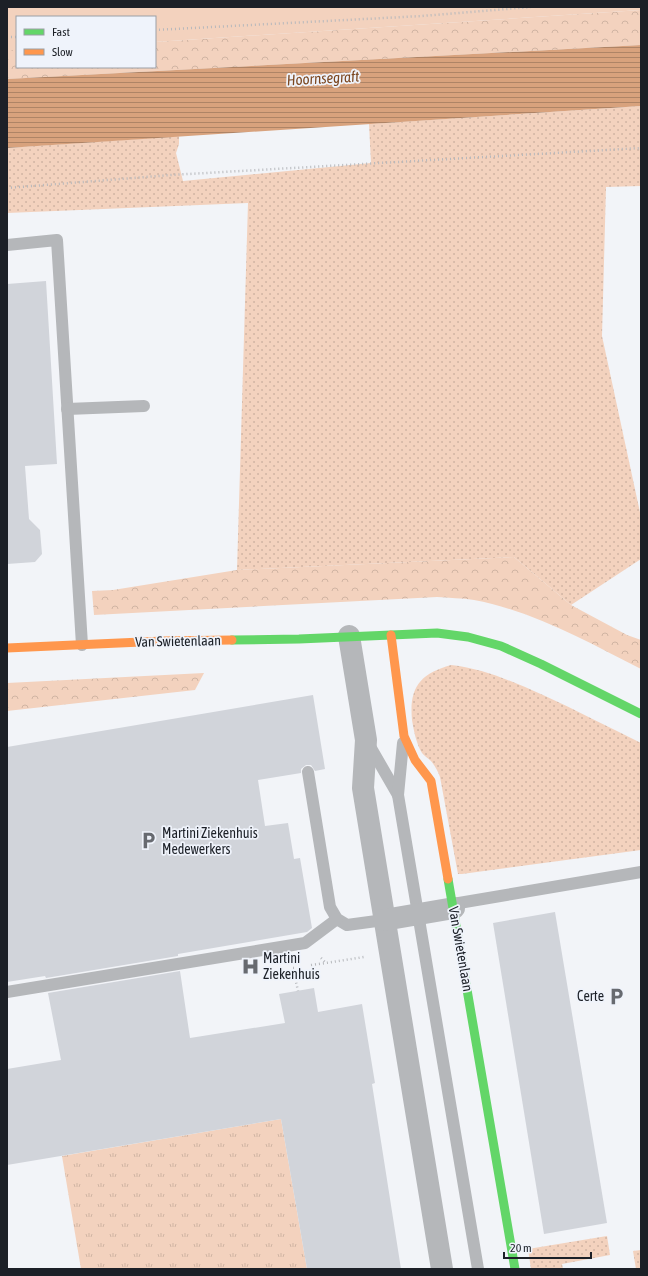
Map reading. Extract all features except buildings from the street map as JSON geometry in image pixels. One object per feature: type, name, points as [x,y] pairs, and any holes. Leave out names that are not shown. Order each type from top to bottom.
[{"type":"street","name":"Van Swietenlaan","points":[[7,648],[164,641],[298,639],[437,633],[468,637],[501,646],[541,664],[641,714]]},
{"type":"street","name":"Van Swietenlaan","points":[[391,635],[404,736],[415,760],[431,782],[515,1269]]},
{"type":"street","points":[[349,636],[366,740],[363,788],[442,1269]]},
{"type":"street","points":[[384,920],[453,906]]},
{"type":"lane","points":[[7,245],[57,240],[82,645]]},
{"type":"lane","points":[[68,409],[144,406]]},
{"type":"lane","points":[[404,736],[398,795],[478,1269]]},
{"type":"lane","points":[[366,740],[398,795]]},
{"type":"lane","points":[[308,772],[330,907],[337,919],[347,925],[384,920]]},
{"type":"lane","points":[[453,906],[641,872]]},
{"type":"lane","points":[[7,992],[305,943],[337,919]]},
{"type":"path","points":[[156,30],[422,16],[531,7]]},
{"type":"path","points":[[7,188],[171,175],[641,148]]},
{"type":"path","points":[[305,943],[326,962]]},
{"type":"path","points":[[306,966],[364,957],[374,959],[390,956]]},
{"type":"path","points":[[298,991],[293,968],[300,967]]},
{"type":"green space","points":[[7,7],[641,7],[641,10],[156,42],[156,16],[16,16],[16,50],[7,50]]},
{"type":"green space","points":[[641,10],[641,45],[7,79],[7,50],[16,50],[16,68],[156,68],[156,42]]},
{"type":"green space","points":[[641,106],[641,186],[606,187],[602,336],[641,517],[641,559],[571,605],[514,557],[237,570],[248,203],[7,213],[7,148],[179,136],[179,144],[176,153],[183,181],[371,163],[369,124]]},
{"type":"green space","points":[[514,557],[571,605],[627,635],[641,640],[641,669],[560,628],[496,605],[465,599],[437,597],[94,615],[92,591],[113,590],[237,570]]},
{"type":"green space","points":[[451,665],[475,669],[520,685],[641,743],[641,850],[458,874],[440,777],[434,765],[423,754],[418,745],[412,720],[412,699],[419,684],[431,673]]},
{"type":"green space","points":[[204,673],[195,690],[7,711],[7,683]]},
{"type":"green space","points":[[281,1119],[307,1269],[81,1269],[62,1156]]},
{"type":"green space","points":[[607,1236],[610,1255],[562,1264],[563,1269],[531,1269],[528,1249]]},
{"type":"green space","points":[[641,1250],[641,1269],[636,1269],[633,1251]]},
{"type":"water","name":"Hoornsegraft","points":[[641,45],[641,106],[7,148],[7,79]]},
{"type":"traffic: fast","points":[[232,640],[299,639],[437,633],[468,637],[501,646],[541,664],[641,714]]},
{"type":"traffic: fast","points":[[448,879],[515,1269]]},
{"type":"traffic: slow","points":[[391,635],[404,736],[415,760],[431,781],[448,879]]},
{"type":"traffic: slow","points":[[7,648],[164,641],[232,640]]},
{"type":"place","name":"Martini Ziekenhuis Medewerkers","points":[[149,841]]},
{"type":"place","name":"Martini Ziekenhuis","points":[[250,966]]},
{"type":"place","name":"Certe","points":[[617,996]]}]
